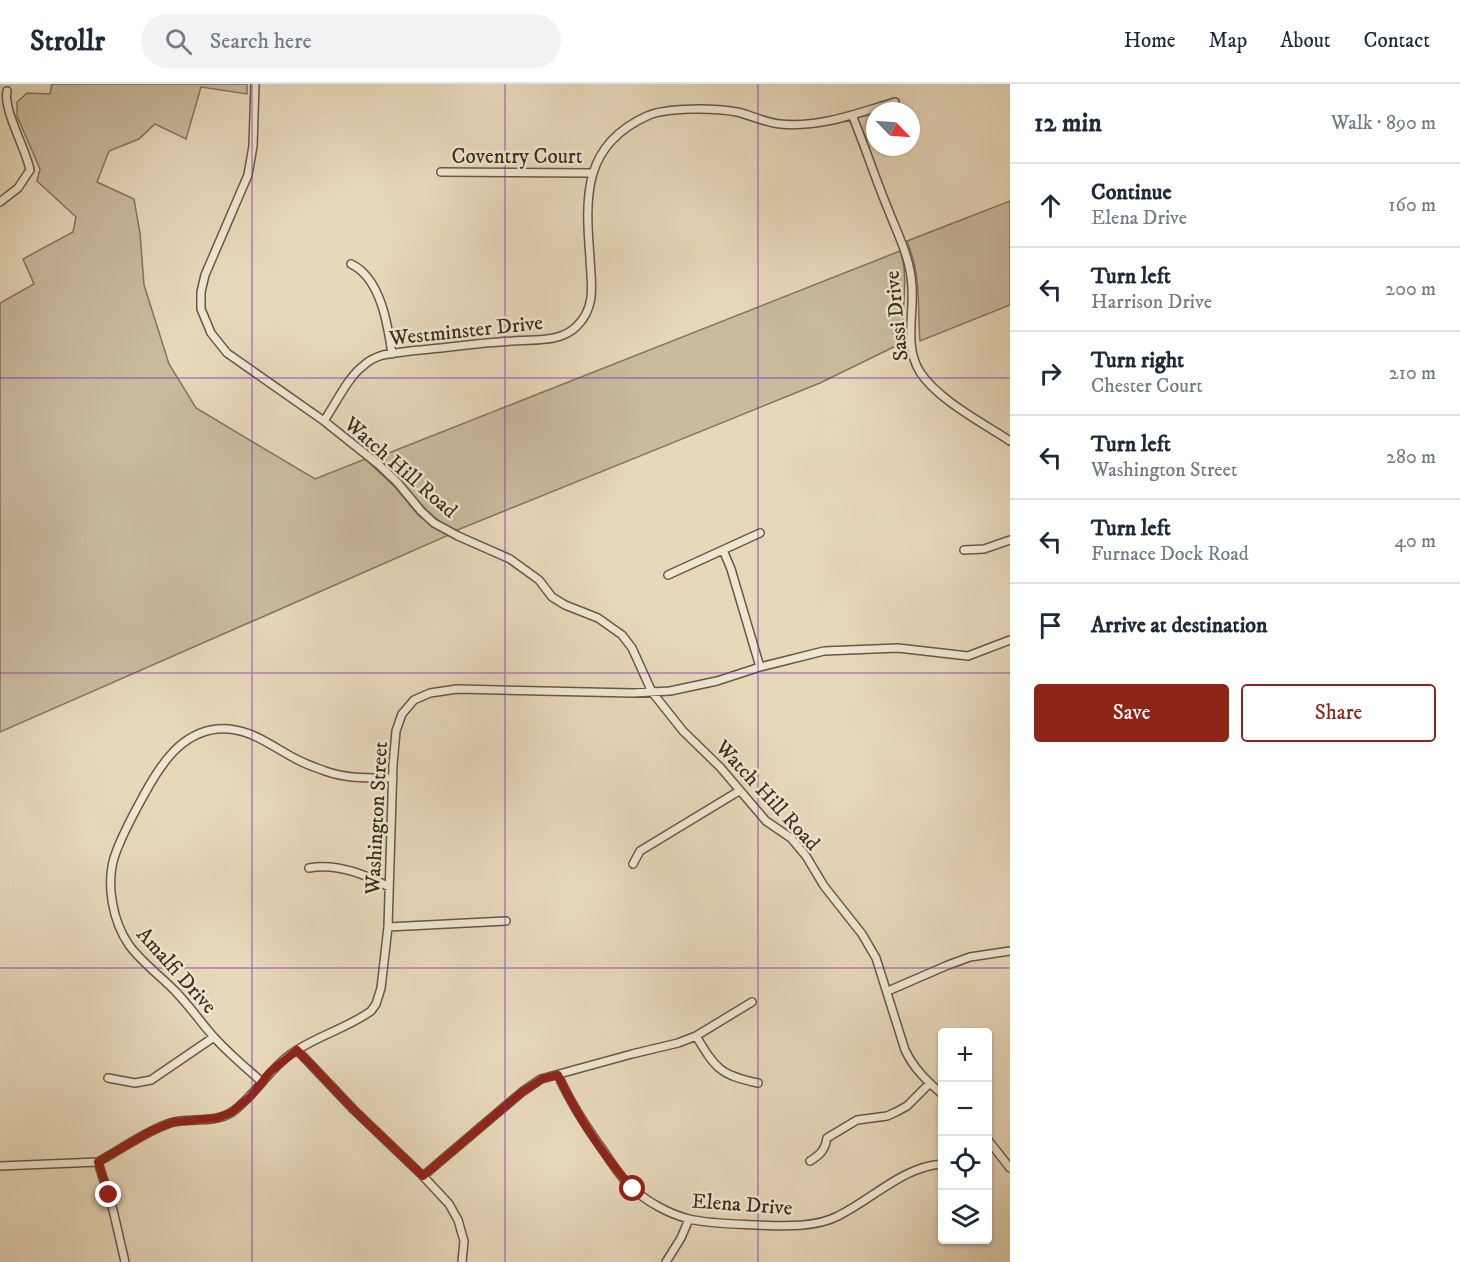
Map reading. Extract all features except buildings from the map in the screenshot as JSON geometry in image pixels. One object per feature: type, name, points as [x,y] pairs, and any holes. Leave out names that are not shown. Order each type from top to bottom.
[{"type":"street","name":"Watch Hill Road","points":[[255,84],[251,160],[243,188],[205,275],[201,292],[201,309],[211,333],[227,353],[324,422],[385,470],[434,523],[517,564],[539,580],[552,597],[565,605],[598,618],[622,635],[632,648],[652,692],[683,731],[720,767],[766,821],[791,838],[862,934],[876,958],[905,1050],[911,1062],[929,1084],[938,1091]]},
{"type":"street","points":[[0,202],[18,188],[30,170],[28,158],[9,109],[7,91]]},
{"type":"street","name":"Westminster Drive","points":[[324,422],[361,367],[381,356],[514,340],[540,341],[565,335],[578,326],[588,311],[593,292],[588,209],[589,184],[605,146],[627,126],[650,114],[686,109],[736,112],[779,124],[816,124],[866,111]]},
{"type":"street","name":"Sassi Drive","points":[[852,115],[899,233],[910,271],[912,290],[910,334],[916,366],[935,390],[1010,441]]},
{"type":"street","name":"Coventry Court","points":[[441,172],[593,172]]},
{"type":"street","points":[[351,264],[363,272],[383,309],[392,354]]},
{"type":"street","points":[[668,575],[760,533]]},
{"type":"street","points":[[964,550],[984,549],[1010,540]]},
{"type":"street","points":[[723,550],[731,569],[760,667]]},
{"type":"street","name":"Washington Street","points":[[98,1162],[149,1132],[173,1122],[218,1118],[232,1112],[251,1096],[270,1072],[297,1050],[371,1011],[376,1004],[381,988],[388,927],[396,731],[402,714],[414,700],[430,693],[457,689],[670,691],[717,681],[760,667],[824,651],[898,648],[968,656],[1009,642]]},
{"type":"street","name":"Amalfi Drive","points":[[262,1082],[214,1037],[185,1002],[130,945],[117,923],[112,898],[111,878],[114,859],[158,769],[180,745],[198,734],[217,729],[250,734],[301,762],[328,772],[350,777],[393,778]]},
{"type":"street","points":[[633,864],[640,851],[739,791]]},
{"type":"street","points":[[309,868],[326,866],[365,874],[389,887]]},
{"type":"street","points":[[388,927],[506,921]]},
{"type":"street","points":[[888,991],[959,961],[1010,951]]},
{"type":"street","points":[[423,1176],[522,1092],[542,1079],[678,1043],[696,1036],[752,1002]]},
{"type":"street","points":[[696,1036],[712,1062],[722,1071],[731,1076],[758,1083]]},
{"type":"street","points":[[108,1078],[135,1083],[150,1080],[214,1037]]},
{"type":"street","points":[[297,1050],[448,1204],[458,1220],[464,1241],[462,1262]]},
{"type":"street","name":"Elena Drive","points":[[558,1075],[571,1105],[618,1172],[633,1189],[661,1208],[689,1219],[765,1226],[815,1224],[836,1217],[909,1172],[938,1164]]},
{"type":"street","points":[[810,1161],[819,1156],[826,1146],[827,1138],[857,1120],[887,1116],[896,1112],[907,1106],[929,1084]]},
{"type":"street","points":[[992,1147],[1010,1168]]},
{"type":"street","points":[[0,1166],[98,1162],[113,1210],[125,1262]]},
{"type":"street","points":[[666,1262],[681,1238],[689,1219]]},
{"type":"shaded area","points":[[52,84],[247,84],[247,94],[201,87],[186,139],[155,124],[139,139],[109,151],[97,182],[134,199],[140,233],[144,285],[169,364],[196,408],[315,479],[365,459],[395,487],[419,516],[449,535],[0,732],[0,303],[34,284],[23,259],[73,232],[76,217],[37,181],[40,169],[17,116],[17,102],[27,93],[50,94]]},
{"type":"shaded area","points":[[1010,201],[1010,305],[920,341],[917,279],[907,241]]},
{"type":"shaded area","points":[[900,251],[905,274],[904,342],[820,383],[455,531],[432,515],[376,458]]},
{"type":"route","points":[[109,1195],[98,1162],[149,1132],[173,1122],[218,1118],[232,1112],[251,1096],[270,1072],[297,1050],[354,1110],[423,1176],[522,1092],[542,1079],[558,1075],[571,1105],[618,1172],[633,1189]]}]
